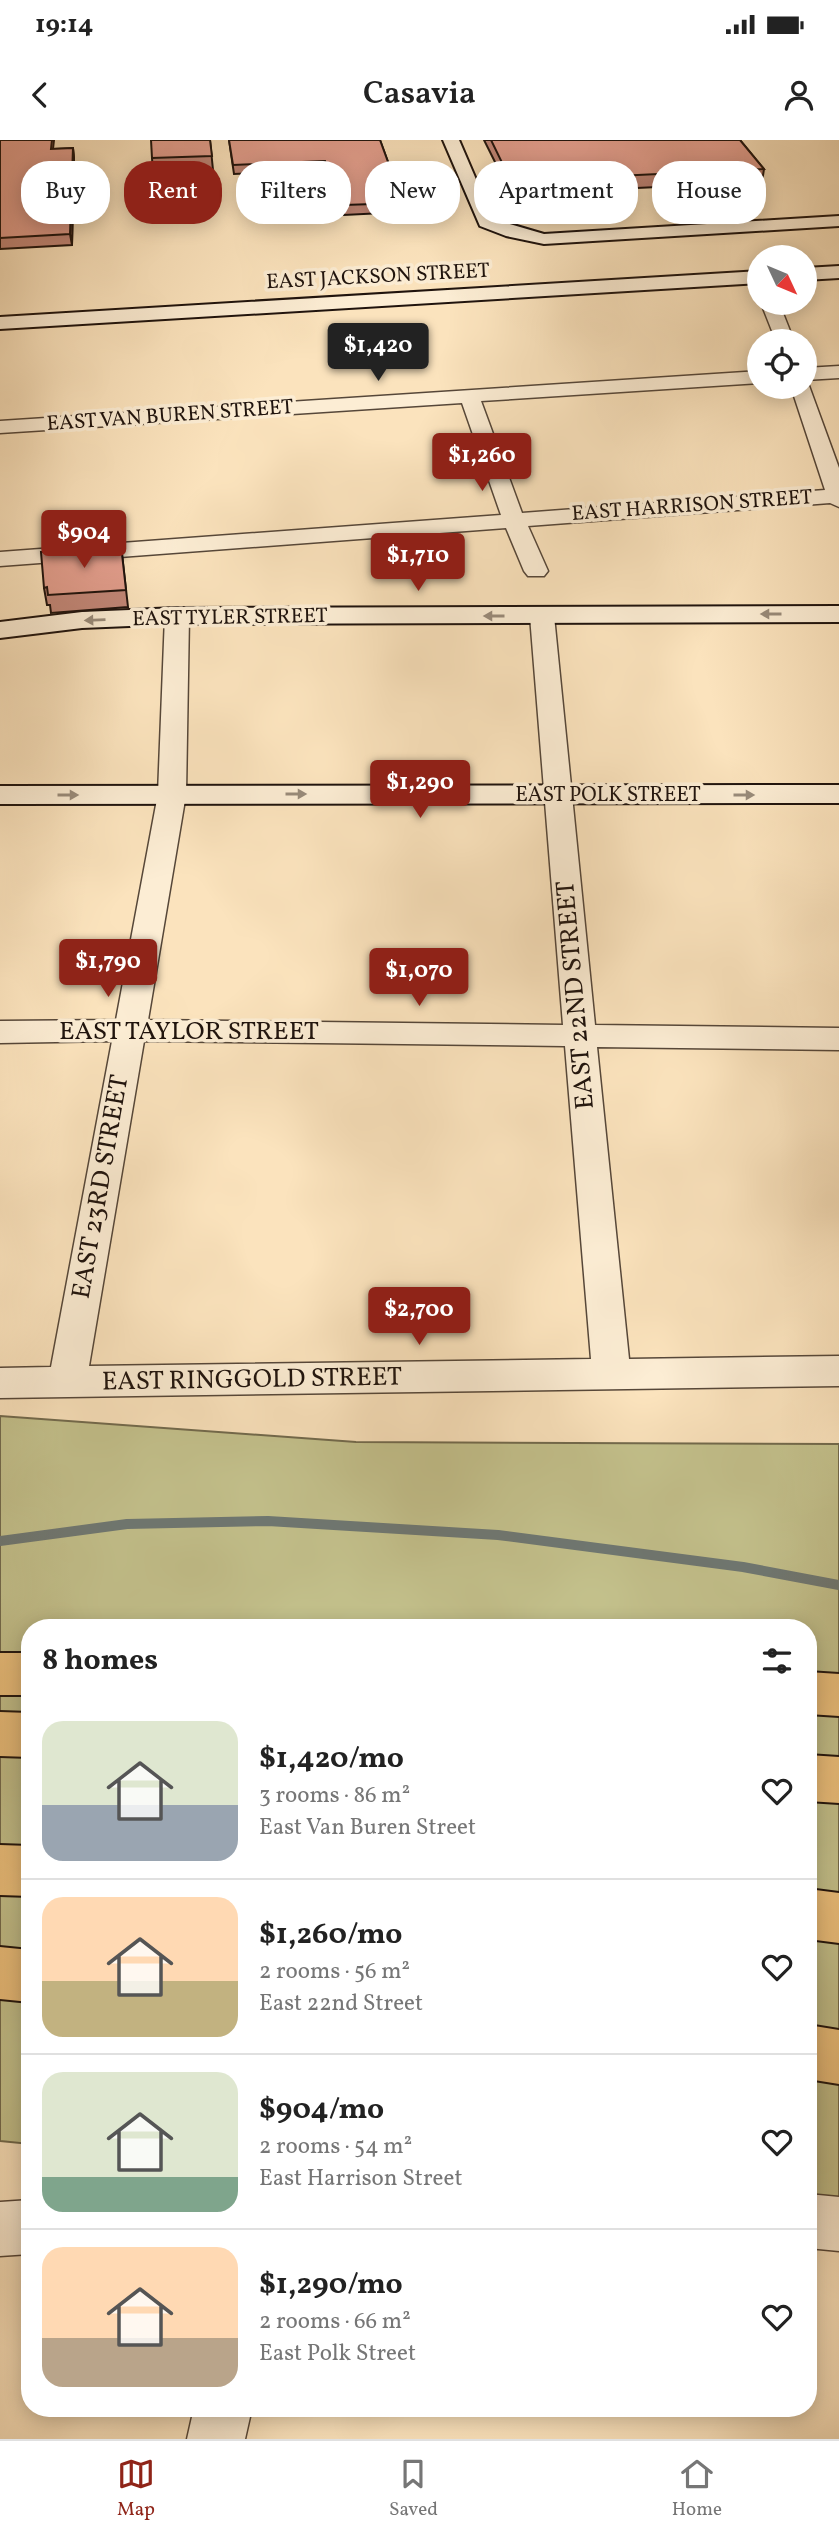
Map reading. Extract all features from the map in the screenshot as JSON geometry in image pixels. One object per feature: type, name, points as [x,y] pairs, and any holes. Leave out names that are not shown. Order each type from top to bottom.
[{"type":"highway","points":[[0,1674],[21,1674]]},
{"type":"highway","points":[[817,1694],[839,1695]]},
{"type":"highway","points":[[0,1734],[21,1735]]},
{"type":"highway","points":[[817,1779],[839,1780]]},
{"type":"highway","points":[[0,1870],[21,1871]]},
{"type":"highway","points":[[817,1915],[839,1918]]},
{"type":"highway","points":[[0,1973],[21,1975]]},
{"type":"highway","points":[[817,2053],[839,2057]]},
{"type":"street","points":[[451,140],[486,222],[512,232],[544,239],[839,221]]},
{"type":"street","points":[[748,226],[753,245]]},
{"type":"street","points":[[817,273],[839,272]]},
{"type":"street","name":"EAST JACKSON STREET","points":[[0,323],[747,279]]},
{"type":"street","points":[[817,373],[839,372]]},
{"type":"street","name":"EAST VAN BUREN STREET","points":[[0,427],[747,378]]},
{"type":"street","points":[[470,398],[513,518],[536,571]]},
{"type":"street","points":[[805,399],[838,497]]},
{"type":"street","name":"EAST HARRISON STREET","points":[[0,559],[513,518],[838,497]]},
{"type":"street","name":"EAST TYLER STREET","points":[[0,631],[82,620],[177,616],[839,614]]},
{"type":"street","name":"EAST 23RD STREET","points":[[67,1384],[172,794],[177,616]]},
{"type":"street","name":"EAST 22ND STREET","points":[[542,616],[611,1374]]},
{"type":"street","name":"EAST POLK STREET","points":[[0,795],[839,794]]},
{"type":"street","name":"EAST TAYLOR STREET","points":[[0,1032],[128,1030],[839,1039]]},
{"type":"street","name":"EAST RINGGOLD STREET","points":[[0,1383],[839,1371]]},
{"type":"street","points":[[817,2222],[839,2224]]},
{"type":"street","points":[[0,2229],[21,2228]]},
{"type":"street","points":[[216,2439],[221,2417]]},
{"type":"shaded area","points":[[0,1416],[356,1442],[839,1444],[839,2211],[817,2209],[817,1619],[21,1619],[21,2143],[0,2141]]},
{"type":"building","points":[[0,140],[52,140],[51,149],[73,148],[73,161],[21,161],[21,224],[70,224],[70,234],[0,238]]},
{"type":"building","points":[[151,140],[210,140],[212,156],[152,158]]},
{"type":"building","points":[[229,140],[380,140],[388,161],[365,161],[365,204],[351,205],[351,161],[236,161],[236,165],[233,165]]},
{"type":"building","points":[[491,140],[740,140],[757,161],[652,161],[652,174],[638,175],[638,161],[501,161]]},
{"type":"building","points":[[121,545],[126,590],[48,595],[47,587],[44,588],[41,552]]},
{"type":"waterway","points":[[0,1541],[127,1524],[268,1521],[498,1535],[743,1567],[839,1585]]}]
